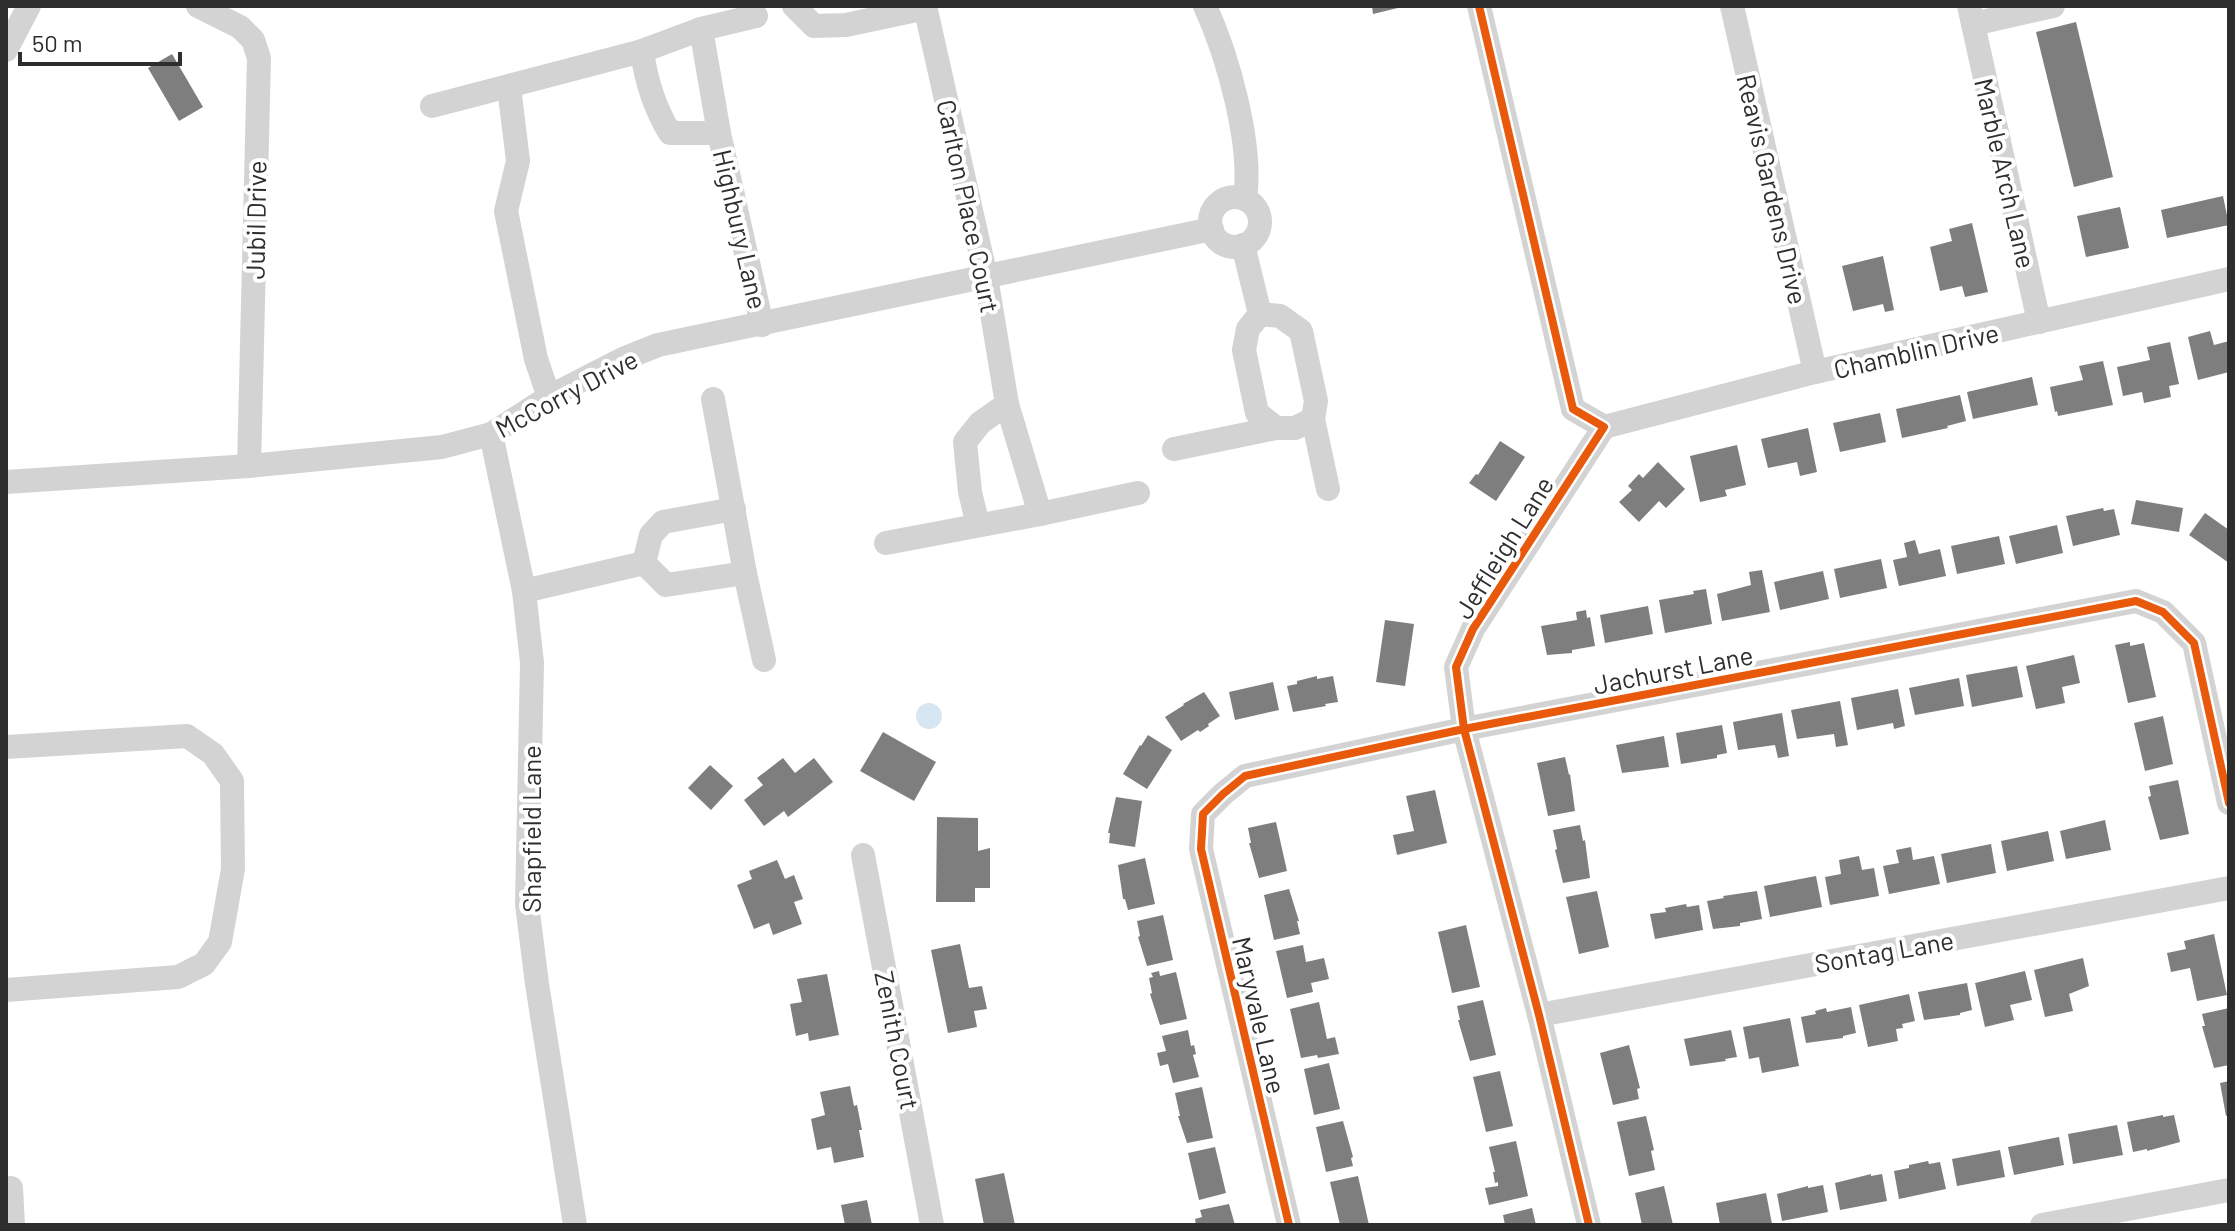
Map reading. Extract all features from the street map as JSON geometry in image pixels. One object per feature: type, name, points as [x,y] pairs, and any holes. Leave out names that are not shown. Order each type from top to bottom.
[{"type":"street","points":[[6,50],[29,6]]},
{"type":"street","name":"Jubil Drive","points":[[198,6],[240,27],[253,40],[259,58],[249,466]]},
{"type":"street","name":"Carlton Place Court","points":[[794,6],[814,26],[846,25],[925,7],[986,277],[1007,404],[1040,514]]},
{"type":"street","points":[[1205,6],[1216,30],[1241,121],[1246,157],[1245,199]]},
{"type":"street","points":[[1479,6],[1573,409],[1604,427]]},
{"type":"street","name":"Reavis Gardens Drive","points":[[1732,6],[1815,372]]},
{"type":"street","name":"Marble Arch Lane","points":[[2039,322],[1971,15],[2053,6]]},
{"type":"street","points":[[432,106],[642,51],[701,29],[756,16]]},
{"type":"street","name":"Highbury Lane","points":[[701,29],[719,133],[762,325]]},
{"type":"street","name":"Highbury Lane","points":[[642,51],[657,114],[670,133],[719,133]]},
{"type":"street","points":[[509,87],[518,161],[506,211],[536,359],[549,397]]},
{"type":"street","points":[[1245,199],[1254,205],[1260,221],[1256,236],[1243,245],[1220,242],[1212,229],[1212,213],[1223,200],[1245,199]]},
{"type":"street","name":"McCorry Drive","points":[[6,482],[249,466],[442,447],[491,434],[549,397],[623,359],[658,345],[1212,229]]},
{"type":"street","points":[[1243,245],[1260,314]]},
{"type":"street","name":"Chamblin Drive","points":[[1604,427],[1815,372],[2229,279]]},
{"type":"street","points":[[1260,314],[1280,316],[1301,331],[1316,401],[1313,419],[1328,489]]},
{"type":"street","points":[[1260,314],[1248,329],[1244,350],[1257,413],[1276,428]]},
{"type":"street","points":[[713,399],[764,660]]},
{"type":"street","points":[[978,525],[970,492],[965,442],[980,423],[1007,404]]},
{"type":"street","points":[[1174,449],[1276,428],[1295,428],[1313,419]]},
{"type":"street","name":"Jeffleigh Lane","points":[[1589,1225],[1539,1015],[1464,729],[1456,667],[1473,629],[1604,427]]},
{"type":"street","name":"Shapfield Lane","points":[[491,434],[524,591],[532,663],[527,904],[575,1225]]},
{"type":"street","points":[[886,543],[1138,493]]},
{"type":"street","points":[[644,563],[651,535],[663,522],[734,509]]},
{"type":"street","points":[[524,591],[644,563]]},
{"type":"street","points":[[644,563],[666,585],[745,573]]},
{"type":"street","name":"Jachurst Lane","points":[[1203,814],[1245,776],[1464,729],[2136,601],[2163,612],[2194,643],[2229,803]]},
{"type":"street","points":[[6,747],[187,736],[213,754],[232,781],[233,869],[220,942],[204,964],[178,977],[6,990]]},
{"type":"street","name":"Maryvale Lane","points":[[1203,814],[1201,849],[1289,1225]]},
{"type":"street","name":"Zenith Court","points":[[863,855],[932,1225]]},
{"type":"street","name":"Sontag Lane","points":[[1539,1015],[2229,888]]},
{"type":"street","points":[[11,1188],[13,1225]]},
{"type":"street","points":[[2042,1225],[2229,1190]]},
{"type":"shaded area","points":[[929,703],[938,707],[942,716],[938,725],[929,729],[920,725],[916,716],[920,707]]},
{"type":"building","points":[[1372,6],[1401,6],[1402,7],[1373,14]]},
{"type":"building","points":[[2076,22],[2113,177],[2074,187],[2036,32]]},
{"type":"building","points":[[172,54],[203,107],[179,121],[148,68]]},
{"type":"building","points":[[2223,196],[2229,225],[2167,238],[2161,210]]},
{"type":"building","points":[[2120,207],[2129,248],[2086,257],[2077,216]]},
{"type":"building","points":[[1972,223],[1988,292],[1965,297],[1962,286],[1940,291],[1930,247],[1952,241],[1949,229]]},
{"type":"building","points":[[1883,256],[1894,310],[1885,312],[1883,304],[1853,311],[1842,266]]},
{"type":"building","points":[[2210,331],[2214,345],[2229,341],[2229,372],[2198,380],[2188,337]]},
{"type":"building","points":[[2170,342],[2179,384],[2169,386],[2171,397],[2144,403],[2142,392],[2123,396],[2117,367],[2150,360],[2147,347]]},
{"type":"building","points":[[2103,361],[2113,405],[2058,416],[2050,387],[2083,380],[2079,366]]},
{"type":"building","points":[[2032,377],[2038,405],[1973,419],[1967,392]]},
{"type":"building","points":[[1960,395],[1966,421],[1902,438],[1896,409]]},
{"type":"building","points":[[1880,413],[1886,442],[1840,452],[1833,423]]},
{"type":"building","points":[[1808,428],[1817,472],[1800,476],[1797,462],[1768,468],[1761,439]]},
{"type":"building","points":[[1500,441],[1525,457],[1496,501],[1469,483],[1478,475]]},
{"type":"building","points":[[1737,445],[1746,485],[1725,490],[1727,496],[1700,502],[1690,456]]},
{"type":"building","points":[[1658,462],[1685,489],[1666,508],[1659,501],[1639,522],[1619,502],[1632,490],[1628,486],[1639,474],[1643,478]]},
{"type":"building","points":[[2136,500],[2183,508],[2179,532],[2131,524]]},
{"type":"building","points":[[2103,508],[2104,511],[2114,509],[2120,535],[2073,546],[2066,516]]},
{"type":"building","points":[[2205,513],[2229,530],[2229,563],[2189,535]]},
{"type":"building","points":[[2057,525],[2063,553],[2016,564],[2009,536]]},
{"type":"building","points":[[1999,536],[2005,564],[1957,574],[1951,546]]},
{"type":"building","points":[[1915,540],[1919,554],[1940,549],[1946,576],[1899,586],[1893,560],[1907,557],[1904,543]]},
{"type":"building","points":[[1881,559],[1887,588],[1840,598],[1834,569]]},
{"type":"building","points":[[1762,570],[1770,612],[1722,621],[1717,594],[1751,585],[1749,572]]},
{"type":"building","points":[[1823,571],[1829,599],[1780,610],[1774,582]]},
{"type":"building","points":[[1706,589],[1712,624],[1665,633],[1659,600]]},
{"type":"building","points":[[1648,606],[1653,634],[1605,643],[1600,615]]},
{"type":"building","points":[[1586,610],[1595,646],[1572,650],[1572,653],[1547,655],[1541,626],[1577,620],[1576,612]]},
{"type":"building","points":[[1385,620],[1414,624],[1405,686],[1376,682]]},
{"type":"building","points":[[2130,642],[2130,646],[2144,643],[2156,697],[2128,703],[2115,645]]},
{"type":"building","points":[[2074,655],[2080,683],[2062,687],[2065,703],[2036,709],[2026,666]]},
{"type":"building","points":[[2017,666],[2023,697],[1972,707],[1966,675]]},
{"type":"building","points":[[1317,676],[1317,679],[1333,676],[1338,702],[1293,712],[1287,686]]},
{"type":"building","points":[[1959,678],[1964,706],[1915,715],[1909,688]]},
{"type":"building","points":[[1273,682],[1279,710],[1235,720],[1229,692]]},
{"type":"building","points":[[1898,689],[1905,726],[1894,729],[1893,723],[1857,730],[1851,698]]},
{"type":"building","points":[[1204,692],[1220,716],[1200,732],[1198,730],[1181,741],[1165,717]]},
{"type":"building","points":[[1840,701],[1848,745],[1836,747],[1834,734],[1797,739],[1791,710]]},
{"type":"building","points":[[1782,713],[1789,756],[1778,758],[1775,745],[1738,750],[1733,722]]},
{"type":"building","points":[[2163,716],[2173,764],[2145,771],[2134,723]]},
{"type":"building","points":[[1722,725],[1727,753],[1717,755],[1717,758],[1681,764],[1676,733]]},
{"type":"building","points":[[883,732],[936,762],[914,801],[860,771]]},
{"type":"building","points":[[1148,735],[1172,750],[1147,789],[1123,774]]},
{"type":"building","points":[[1664,736],[1669,767],[1622,773],[1616,745]]},
{"type":"building","points":[[1565,757],[1575,811],[1548,816],[1537,763]]},
{"type":"building","points":[[783,758],[795,773],[814,758],[833,782],[788,817],[784,811],[764,826],[744,800],[763,785],[757,778]]},
{"type":"building","points":[[710,765],[733,786],[711,810],[688,788]]},
{"type":"building","points":[[2178,780],[2189,834],[2160,840],[2148,797],[2151,796],[2149,786]]},
{"type":"building","points":[[1435,790],[1447,843],[1397,855],[1393,835],[1414,831],[1406,796]]},
{"type":"building","points":[[1116,797],[1142,801],[1135,847],[1109,843],[1108,833]]},
{"type":"building","points":[[937,817],[978,818],[978,851],[990,848],[990,888],[975,888],[975,902],[936,902]]},
{"type":"building","points":[[2105,820],[2111,850],[2066,859],[2060,831]]},
{"type":"building","points":[[1276,822],[1287,871],[1259,878],[1248,828]]},
{"type":"building","points":[[1580,825],[1590,878],[1563,883],[1553,830]]},
{"type":"building","points":[[2048,831],[2054,861],[2007,871],[2001,841]]},
{"type":"building","points":[[1991,844],[1996,873],[1947,883],[1941,854]]},
{"type":"building","points":[[1911,847],[1913,860],[1934,856],[1940,884],[1889,894],[1883,866],[1899,863],[1896,850]]},
{"type":"building","points":[[1859,856],[1862,870],[1874,868],[1879,896],[1830,905],[1825,877],[1841,874],[1839,860]]},
{"type":"building","points":[[1145,858],[1155,904],[1128,910],[1123,899],[1118,865]]},
{"type":"building","points":[[777,860],[785,879],[794,875],[803,899],[794,902],[802,924],[773,935],[769,923],[754,929],[737,885],[752,879],[749,871]]},
{"type":"building","points":[[1816,876],[1822,907],[1770,917],[1764,886]]},
{"type":"building","points":[[1289,889],[1300,934],[1274,940],[1264,895]]},
{"type":"building","points":[[1597,891],[1609,947],[1579,954],[1566,897]]},
{"type":"building","points":[[1757,891],[1762,919],[1740,923],[1740,926],[1713,929],[1707,901]]},
{"type":"building","points":[[1686,904],[1687,907],[1699,905],[1703,930],[1655,939],[1650,914]]},
{"type":"building","points":[[1163,915],[1173,960],[1147,966],[1138,937],[1137,921]]},
{"type":"building","points":[[1466,925],[1480,987],[1452,993],[1438,932]]},
{"type":"building","points":[[2214,934],[2227,995],[2197,1001],[2190,968],[2171,972],[2167,953],[2186,949],[2184,941]]},
{"type":"building","points":[[960,944],[969,988],[982,986],[987,1009],[974,1011],[977,1027],[948,1033],[931,950]]},
{"type":"building","points":[[1303,945],[1306,962],[1324,958],[1329,979],[1311,983],[1313,992],[1287,998],[1276,951]]},
{"type":"building","points":[[2083,958],[2089,986],[2069,994],[2073,1011],[2045,1017],[2034,970]]},
{"type":"building","points":[[1159,971],[1160,976],[1176,972],[1187,1019],[1160,1025],[1150,994],[1149,978],[1153,977],[1151,973]]},
{"type":"building","points":[[2025,971],[2032,1000],[2010,1005],[2014,1020],[1985,1027],[1975,983]]},
{"type":"building","points":[[827,974],[839,1035],[809,1041],[808,1033],[796,1036],[790,1004],[802,1002],[797,979]]},
{"type":"building","points":[[1967,983],[1972,1010],[1960,1015],[1924,1020],[1918,992]]},
{"type":"building","points":[[1909,994],[1915,1021],[1896,1029],[1898,1041],[1868,1047],[1859,1005]]},
{"type":"building","points":[[1483,1000],[1496,1055],[1470,1061],[1457,1006]]},
{"type":"building","points":[[1319,1002],[1327,1039],[1335,1037],[1339,1054],[1301,1058],[1290,1009]]},
{"type":"building","points":[[1851,1007],[1856,1033],[1806,1043],[1801,1017],[1826,1008],[1827,1012]]},
{"type":"building","points":[[2229,1008],[2229,1065],[2214,1068],[2202,1026],[2205,1026],[2202,1014]]},
{"type":"building","points":[[1790,1018],[1799,1066],[1762,1073],[1759,1057],[1749,1059],[1743,1027]]},
{"type":"building","points":[[1188,1030],[1191,1046],[1194,1045],[1196,1054],[1193,1055],[1199,1077],[1173,1083],[1168,1064],[1160,1066],[1157,1053],[1166,1051],[1162,1036]]},
{"type":"building","points":[[1731,1030],[1737,1057],[1690,1066],[1684,1039]]},
{"type":"building","points":[[1629,1045],[1640,1088],[1637,1089],[1639,1099],[1613,1105],[1600,1053]]},
{"type":"building","points":[[1329,1063],[1340,1109],[1314,1115],[1304,1069]]},
{"type":"building","points":[[1500,1071],[1513,1126],[1486,1132],[1473,1077]]},
{"type":"building","points":[[2229,1081],[2229,1115],[2226,1116],[2220,1083]]},
{"type":"building","points":[[850,1086],[862,1130],[859,1130],[864,1157],[834,1163],[831,1147],[817,1150],[811,1119],[825,1115],[820,1092]]},
{"type":"building","points":[[1202,1087],[1213,1138],[1187,1143],[1178,1116],[1175,1093]]},
{"type":"building","points":[[2174,1115],[2180,1142],[2133,1152],[2127,1122]]},
{"type":"building","points":[[1646,1116],[1655,1170],[1629,1176],[1617,1122]]},
{"type":"building","points":[[1343,1121],[1353,1166],[1326,1172],[1316,1127]]},
{"type":"building","points":[[2117,1125],[2123,1155],[2073,1164],[2068,1134]]},
{"type":"building","points":[[2059,1137],[2064,1165],[2014,1175],[2008,1147]]},
{"type":"building","points":[[1516,1141],[1528,1196],[1489,1205],[1485,1188],[1498,1186],[1498,1182],[1495,1183],[1489,1147]]},
{"type":"building","points":[[1215,1147],[1226,1193],[1199,1200],[1188,1153]]},
{"type":"building","points":[[2000,1150],[2005,1177],[1957,1186],[1952,1159]]},
{"type":"building","points":[[1928,1161],[1929,1164],[1940,1162],[1946,1189],[1899,1199],[1894,1171]]},
{"type":"building","points":[[1004,1173],[1015,1225],[984,1225],[975,1179]]},
{"type":"building","points":[[1882,1174],[1887,1201],[1840,1210],[1835,1183]]},
{"type":"building","points":[[1358,1176],[1369,1225],[1340,1225],[1330,1182]]},
{"type":"building","points":[[1823,1185],[1828,1212],[1782,1221],[1777,1194]]},
{"type":"building","points":[[1664,1186],[1673,1225],[1642,1225],[1635,1193]]},
{"type":"building","points":[[1766,1193],[1772,1224],[1720,1225],[1716,1203]]},
{"type":"building","points":[[867,1200],[872,1225],[845,1225],[841,1205]]},
{"type":"building","points":[[1229,1204],[1235,1225],[1196,1225],[1195,1219],[1202,1217],[1200,1210]]},
{"type":"building","points":[[1532,1208],[1536,1225],[1505,1225],[1503,1215]]},
{"type":"cycle path","points":[[1479,6],[1573,409],[1604,427],[1473,629],[1456,667],[1464,729],[1539,1015],[1589,1225]]},
{"type":"cycle path","points":[[1289,1225],[1201,849],[1203,814],[1245,776],[1464,729],[2136,601],[2163,612],[2194,643],[2229,803]]}]
